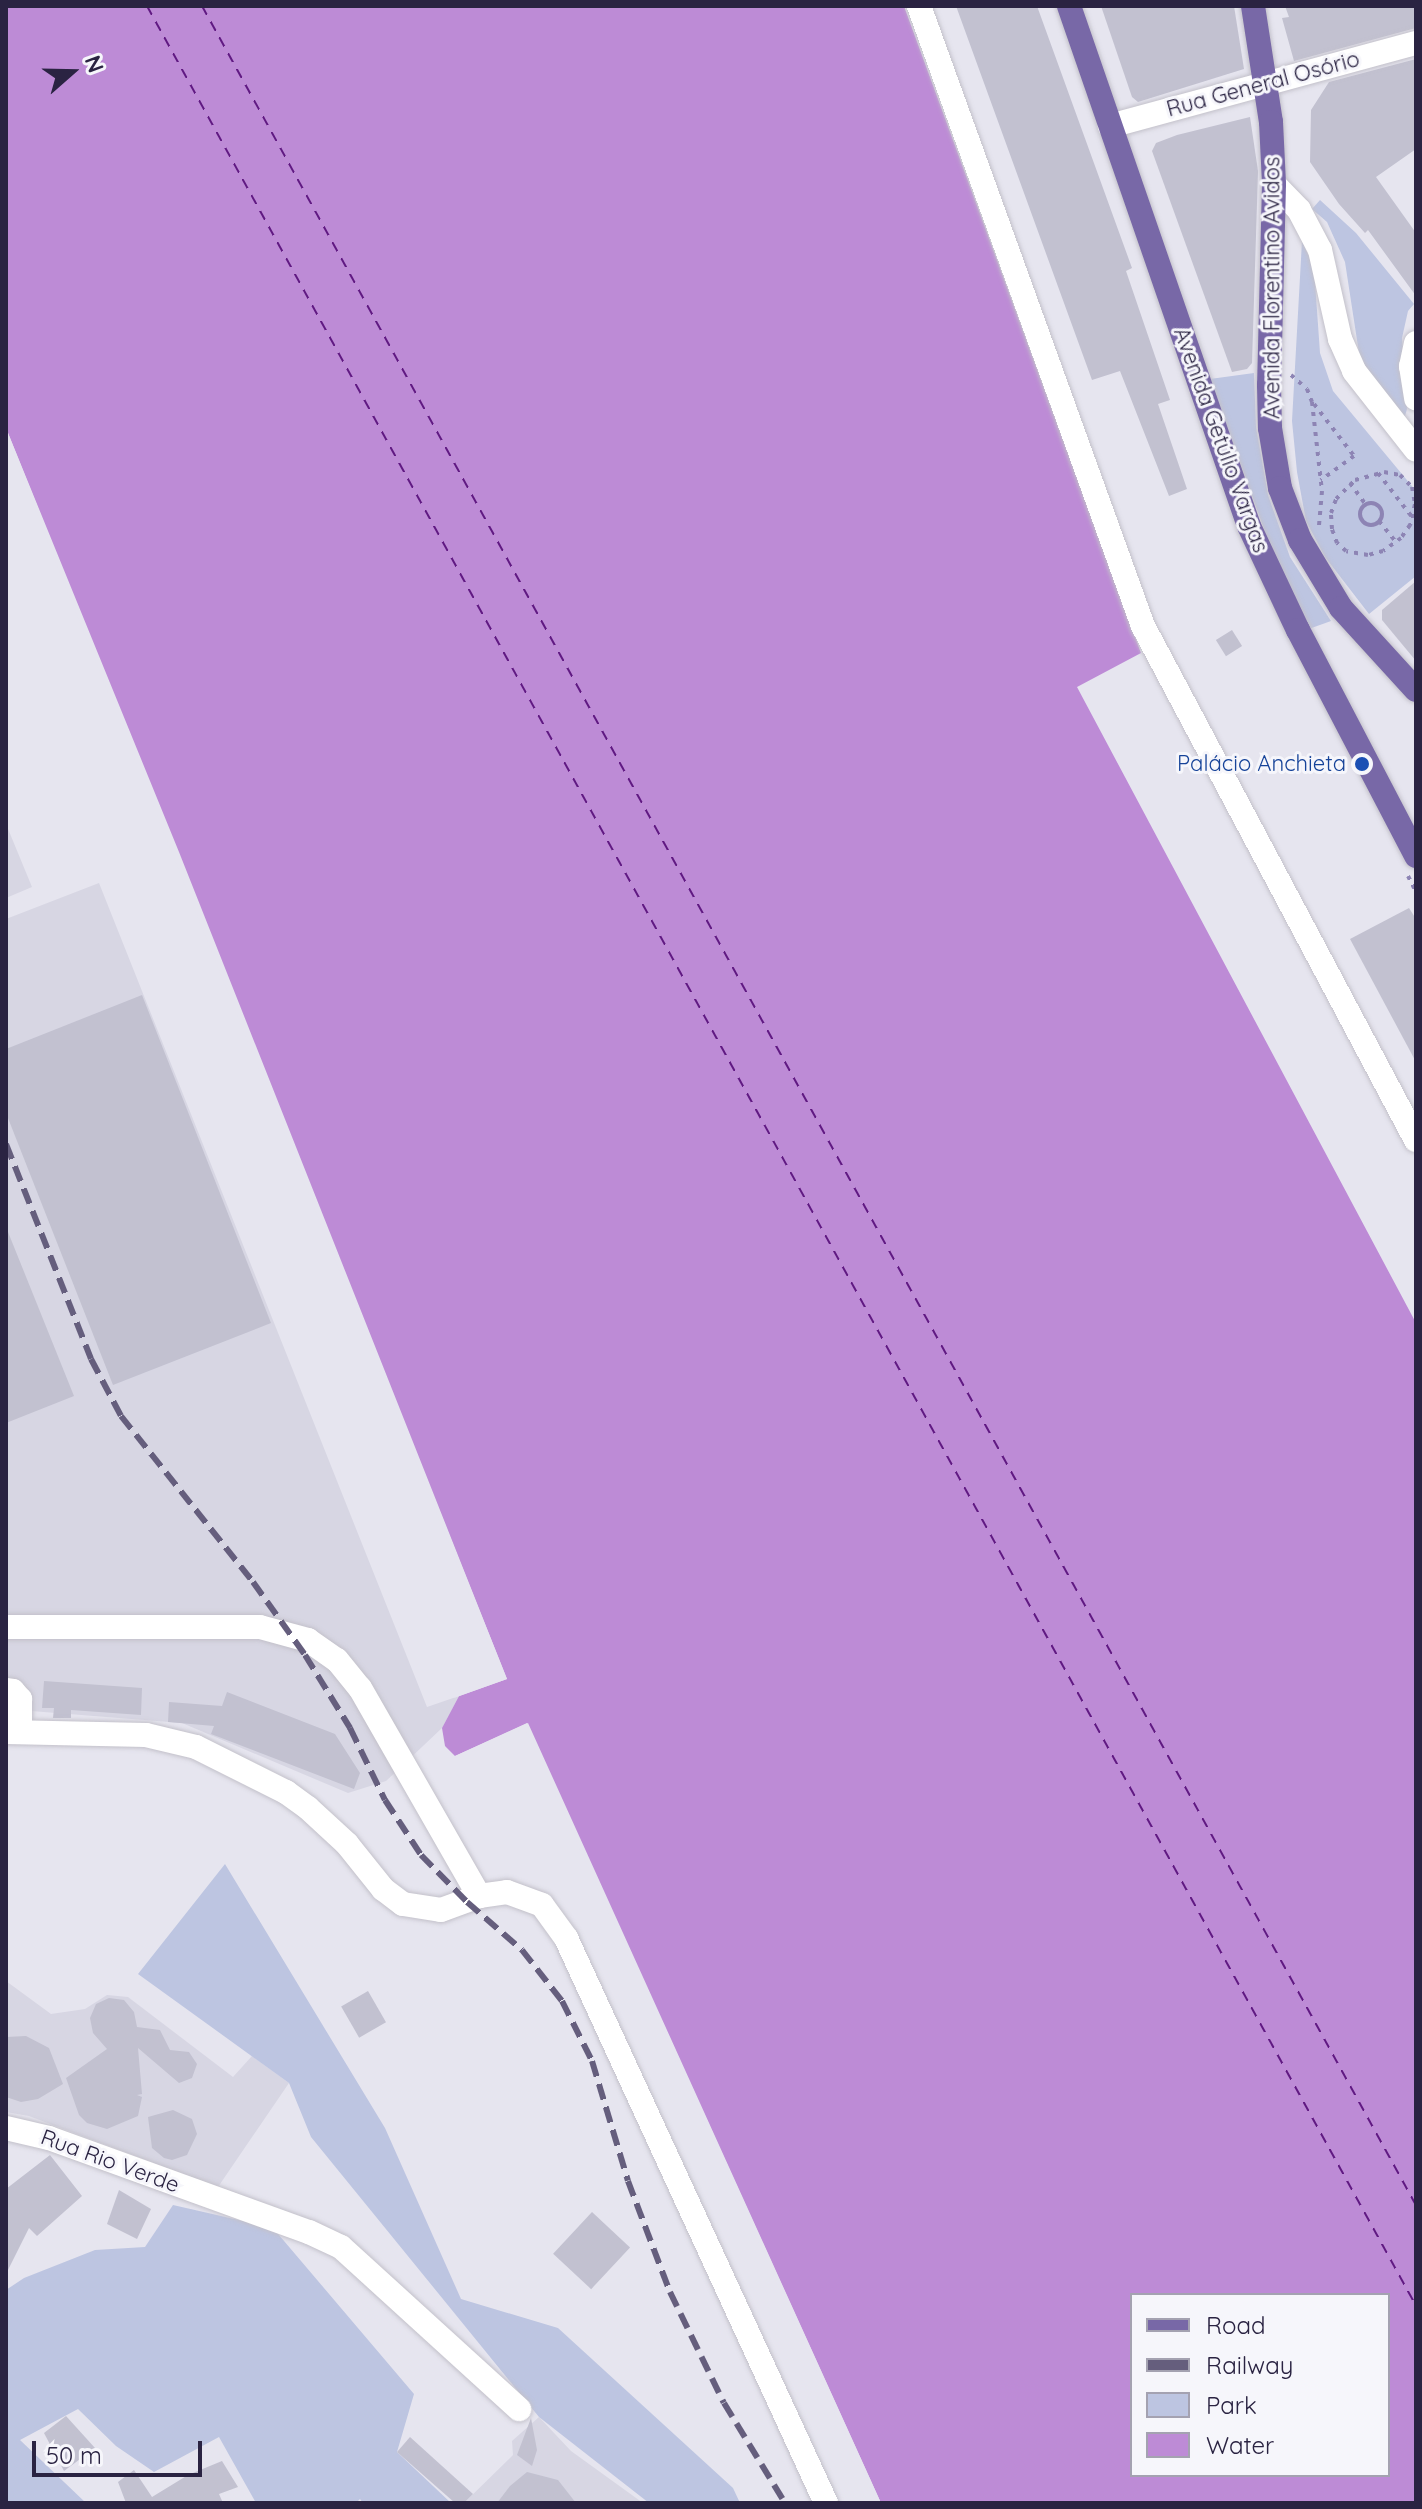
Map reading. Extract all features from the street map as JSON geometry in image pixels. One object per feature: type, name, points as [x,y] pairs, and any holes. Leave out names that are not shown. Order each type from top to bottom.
[{"type":"main road","name":"Avenida Getúlio Vargas","points":[[1069,6],[1249,526],[1298,630],[1416,856]]},
{"type":"main road","name":"Avenida Florentino Avidos","points":[[1253,6],[1267,84],[1274,184],[1270,428],[1289,515],[1313,565],[1365,638],[1416,690]]},
{"type":"street","points":[[919,6],[1143,626],[1416,1140]]},
{"type":"street","name":"Rua General Osório","points":[[1110,126],[1416,43]]},
{"type":"street","points":[[1274,184],[1299,210],[1320,250],[1345,354],[1354,371],[1413,440]]},
{"type":"street","points":[[1416,343],[1411,366],[1416,399]]},
{"type":"street","points":[[6,1627],[260,1627],[308,1640],[337,1660],[355,1681],[479,1896]]},
{"type":"street","points":[[6,1690],[13,1691],[20,1699],[13,1732],[146,1735],[179,1741],[214,1754],[286,1792],[328,1825],[383,1889],[403,1904],[441,1910],[493,1892],[519,1893],[542,1905],[558,1923],[826,2503]]},
{"type":"street","name":"Rua Rio Verde","points":[[6,2128],[41,2135],[341,2247],[519,2409]]},
{"type":"path","points":[[1289,386],[1289,374],[1307,389],[1312,402],[1321,480],[1317,532],[1313,524]]},
{"type":"path","points":[[1312,402],[1354,456],[1321,480]]},
{"type":"path","points":[[1378,473],[1412,517]]},
{"type":"path","points":[[1378,473],[1400,475],[1410,483],[1415,498],[1412,517],[1408,529],[1396,542],[1368,555],[1353,553],[1337,543],[1331,513],[1336,499],[1350,483],[1378,473]]},
{"type":"path","points":[[1410,483],[1416,479]]},
{"type":"path","points":[[1350,483],[1366,504]]},
{"type":"path","points":[[1366,504],[1360,515],[1364,523],[1372,525],[1379,521]]},
{"type":"path","points":[[1366,504],[1374,504],[1381,509],[1379,521],[1396,542]]},
{"type":"shaded area","points":[[6,824],[32,887],[6,898]]},
{"type":"shaded area","points":[[99,883],[427,1707],[459,1696],[442,1728],[386,1781],[348,1793],[182,1723],[6,1709],[6,919]]},
{"type":"shaded area","points":[[6,1981],[51,2014],[85,2009],[107,1995],[128,1997],[233,2077],[252,2056],[289,2083],[218,2187],[29,2116],[6,2112]]},
{"type":"shaded area","points":[[539,2417],[571,2451],[643,2503],[464,2503],[513,2455],[512,2441]]},
{"type":"green space","points":[[1320,200],[1356,233],[1414,304],[1408,311],[1402,338],[1407,409],[1404,419],[1361,366],[1345,262],[1327,222],[1312,209]]},
{"type":"green space","points":[[1302,241],[1314,268],[1320,353],[1333,391],[1416,491],[1416,576],[1369,614],[1325,557],[1306,521],[1297,472],[1292,421]]},
{"type":"green space","points":[[1254,373],[1256,427],[1268,495],[1290,557],[1331,621],[1306,630],[1281,576],[1210,379]]},
{"type":"green space","points":[[225,1864],[385,2128],[461,2299],[558,2328],[733,2488],[740,2503],[649,2503],[539,2417],[311,2137],[289,2083],[138,1974]]},
{"type":"green space","points":[[173,2205],[273,2228],[414,2394],[397,2452],[451,2503],[363,2503],[360,2499],[356,2503],[256,2503],[219,2437],[154,2472],[116,2446],[78,2409],[20,2440],[86,2503],[6,2503],[6,2290],[24,2278],[95,2250],[145,2247]]},
{"type":"water","points":[[6,6],[904,6],[1141,653],[1077,687],[1416,1323],[1416,2503],[881,2503],[528,1723],[455,1756],[445,1746],[442,1728],[459,1696],[507,1679],[6,428]]},
{"type":"pier","points":[[6,428],[179,852],[507,1679],[454,1698],[458,1693],[502,1677],[6,438]]},
{"type":"pier","points":[[527,1723],[881,2503],[876,2503],[525,1728],[457,1759],[455,1756]]},
{"type":"building","points":[[956,6],[1037,6],[1132,268],[1126,271],[1170,400],[1158,404],[1187,489],[1169,496],[1120,371],[1092,380]]},
{"type":"building","points":[[1101,6],[1234,6],[1244,69],[1138,102],[1132,97]]},
{"type":"building","points":[[1285,6],[1416,6],[1416,28],[1294,61],[1282,18],[1289,17]]},
{"type":"building","points":[[1416,59],[1416,149],[1376,177],[1416,233],[1416,296],[1368,230],[1365,233],[1339,204],[1310,162],[1311,110],[1329,82]]},
{"type":"building","points":[[1250,117],[1258,171],[1252,363],[1247,369],[1232,372],[1152,151],[1156,143],[1177,135]]},
{"type":"building","points":[[1416,581],[1416,661],[1382,620],[1382,610]]},
{"type":"building","points":[[1232,630],[1242,646],[1226,656],[1216,640]]},
{"type":"building","points":[[1409,908],[1416,919],[1416,1062],[1350,939]]},
{"type":"building","points":[[142,995],[271,1323],[113,1385],[6,1113],[6,1049]]},
{"type":"building","points":[[6,1227],[74,1396],[6,1423]]},
{"type":"building","points":[[44,1681],[142,1688],[141,1715],[71,1710],[71,1718],[53,1718],[54,1708],[42,1708]]},
{"type":"building","points":[[227,1692],[335,1734],[360,1773],[354,1789],[211,1734],[214,1726],[168,1722],[169,1702],[222,1706]]},
{"type":"building","points":[[368,1991],[386,2022],[359,2038],[341,2007]]},
{"type":"building","points":[[109,1998],[124,2000],[134,2012],[137,2027],[160,2030],[170,2050],[189,2052],[197,2064],[192,2078],[179,2083],[138,2048],[142,2094],[137,2095],[142,2097],[138,2116],[107,2129],[87,2123],[79,2115],[66,2078],[107,2049],[93,2033],[90,2018],[96,2004]]},
{"type":"building","points":[[26,2036],[49,2048],[63,2084],[38,2099],[21,2102],[6,2097],[6,2037]]},
{"type":"building","points":[[173,2110],[192,2119],[197,2134],[187,2155],[172,2160],[164,2158],[152,2148],[148,2117]]},
{"type":"building","points":[[50,2155],[82,2196],[37,2236],[29,2228],[6,2274],[6,2189]]},
{"type":"building","points":[[119,2190],[151,2209],[137,2239],[107,2224]]},
{"type":"building","points":[[592,2212],[630,2247],[591,2289],[553,2254]]},
{"type":"building","points":[[66,2416],[95,2448],[64,2471],[44,2433]]},
{"type":"building","points":[[531,2418],[537,2450],[532,2466],[517,2455]]},
{"type":"building","points":[[410,2437],[473,2494],[464,2503],[455,2503],[397,2452]]},
{"type":"building","points":[[222,2461],[238,2487],[219,2494],[223,2503],[126,2503],[118,2482],[134,2470],[152,2497],[188,2475]]},
{"type":"building","points":[[527,2472],[558,2480],[576,2503],[497,2503],[510,2486]]},
{"type":"ferry route","points":[[147,6],[1416,2306]]},
{"type":"ferry route","points":[[202,6],[1416,2205]]},
{"type":"railway","points":[[6,1144],[91,1359],[121,1416],[253,1582],[305,1655],[350,1728],[385,1800],[421,1855],[467,1902],[522,1950],[562,2001],[592,2061],[628,2181],[670,2292],[724,2403],[785,2503]]},
{"type":"place","name":"Palácio Anchieta","points":[[1362,764]]}]
